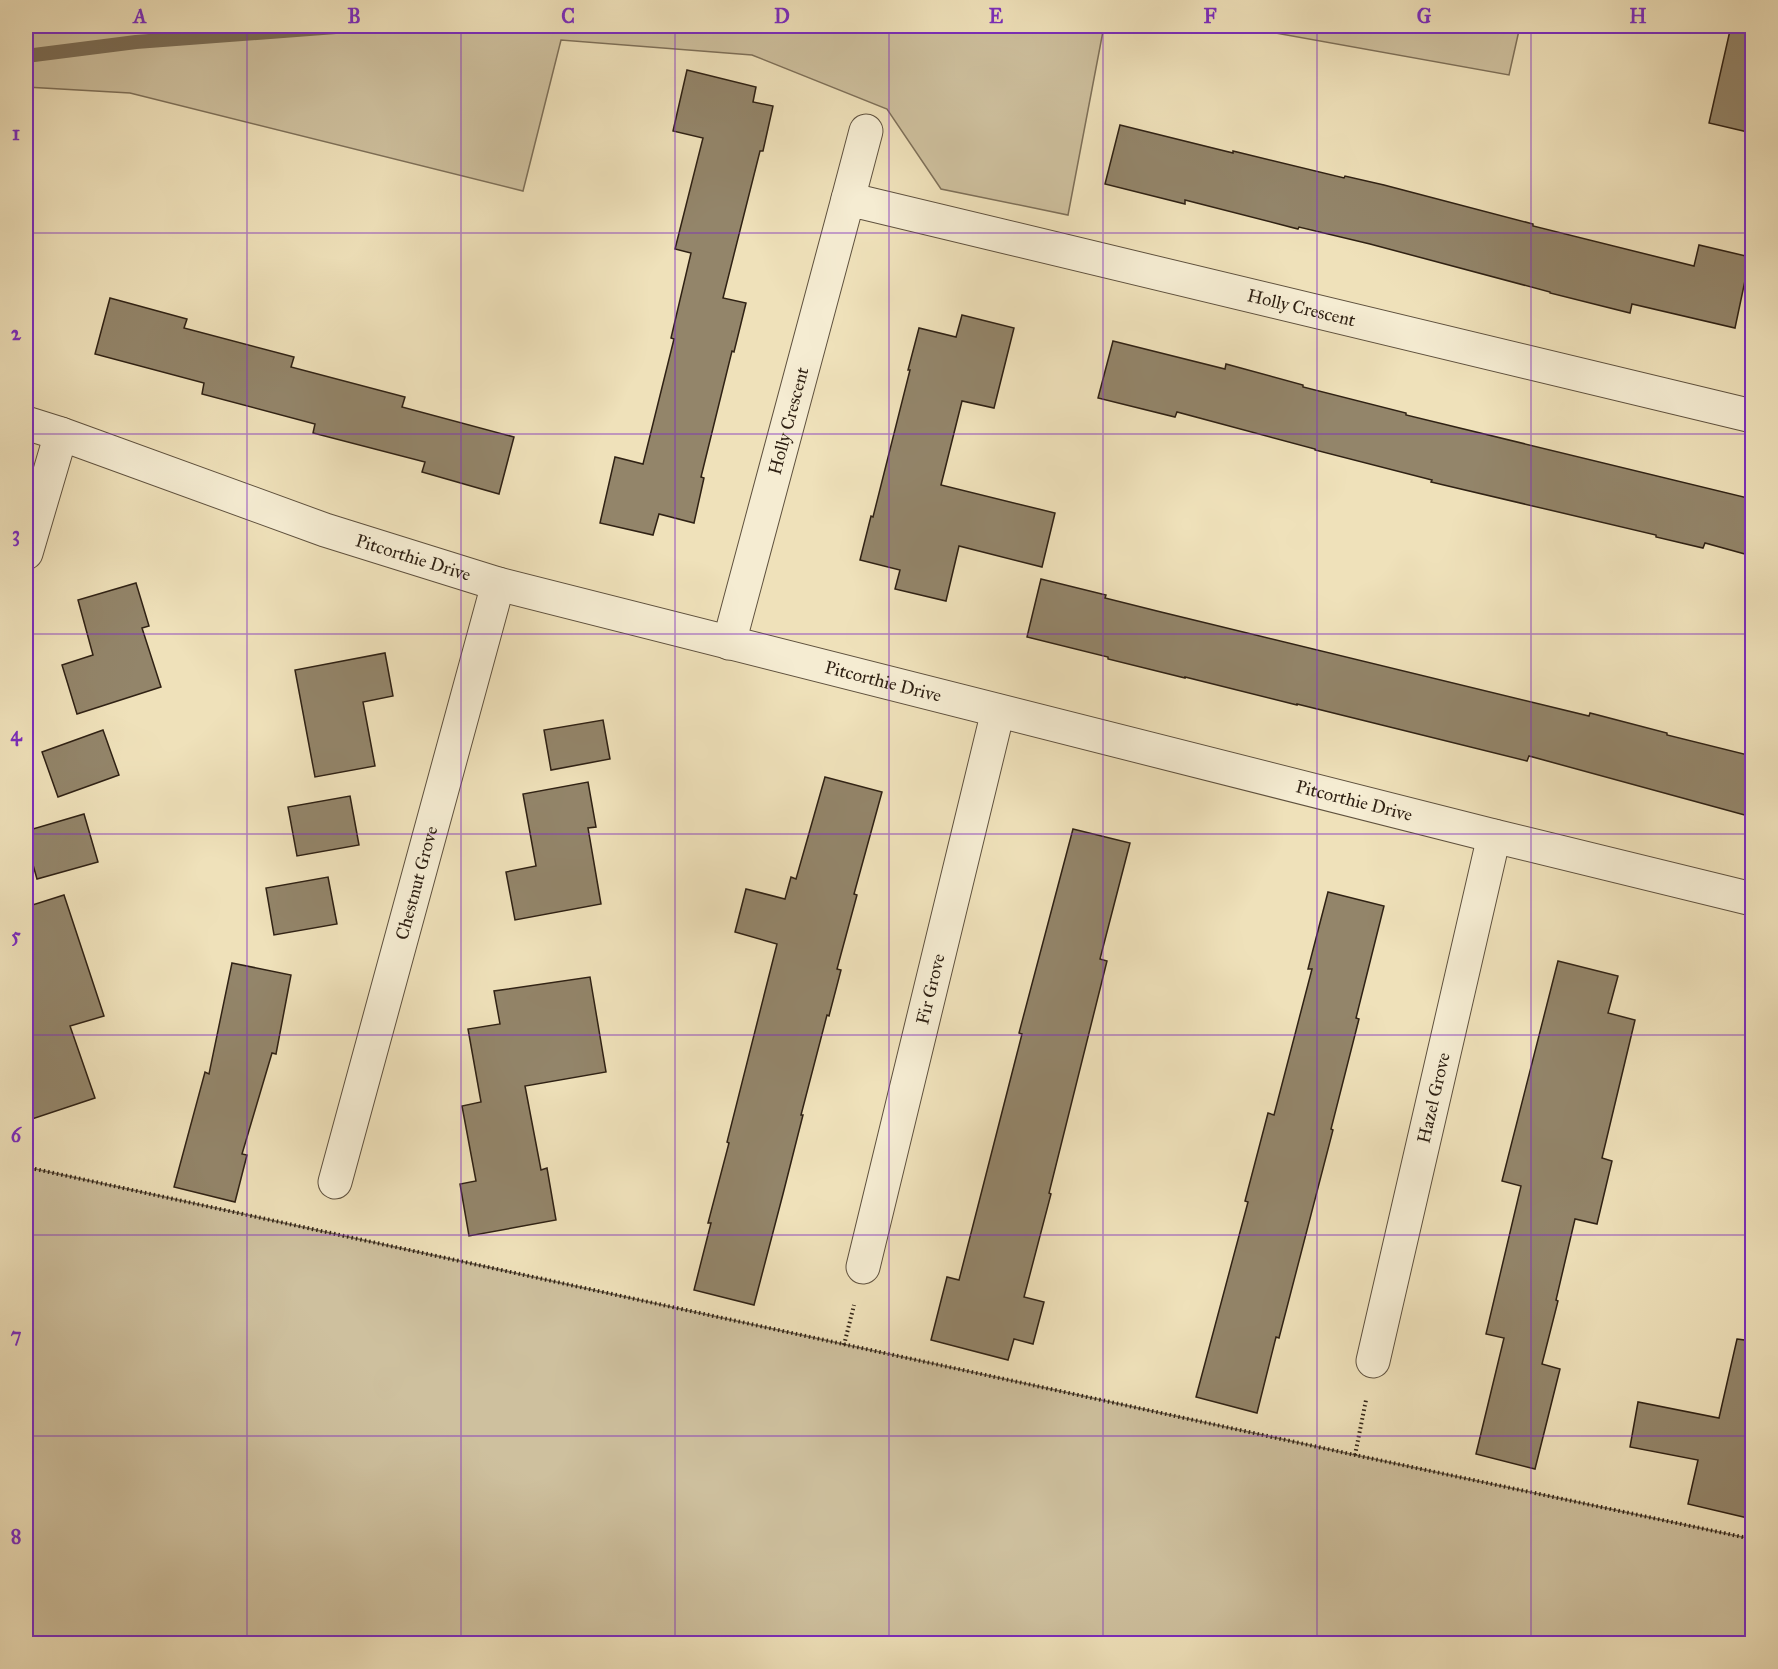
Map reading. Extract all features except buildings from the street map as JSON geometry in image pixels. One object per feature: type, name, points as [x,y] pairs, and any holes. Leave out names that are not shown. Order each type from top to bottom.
[{"type":"street","name":"Holly Crescent","points":[[729,643],[866,131]]},
{"type":"street","name":"Holly Crescent","points":[[848,199],[1752,416]]},
{"type":"street","name":"Pitcorthie Drive","points":[[26,423],[325,531],[498,584],[1752,899]]},
{"type":"street","points":[[26,553],[61,434]]},
{"type":"street","name":"Chestnut Grove","points":[[335,1182],[498,584]]},
{"type":"street","name":"Fir Grove","points":[[863,1267],[998,711]]},
{"type":"street","name":"Hazel Grove","points":[[1373,1361],[1494,836]]},
{"type":"path","points":[[26,1167],[1752,1539]]},
{"type":"path","points":[[1355,1455],[1373,1361]]},
{"type":"shaded area","points":[[26,26],[37,26],[38,32],[123,26],[1104,26],[1068,215],[941,189],[887,109],[752,55],[561,40],[523,191],[130,93],[26,87]]},
{"type":"shaded area","points":[[1237,26],[1520,26],[1509,75]]},
{"type":"shaded area","points":[[26,1167],[1752,1539],[1752,1643],[26,1643]]},
{"type":"waterway","points":[[26,56],[136,42],[349,26]]}]
